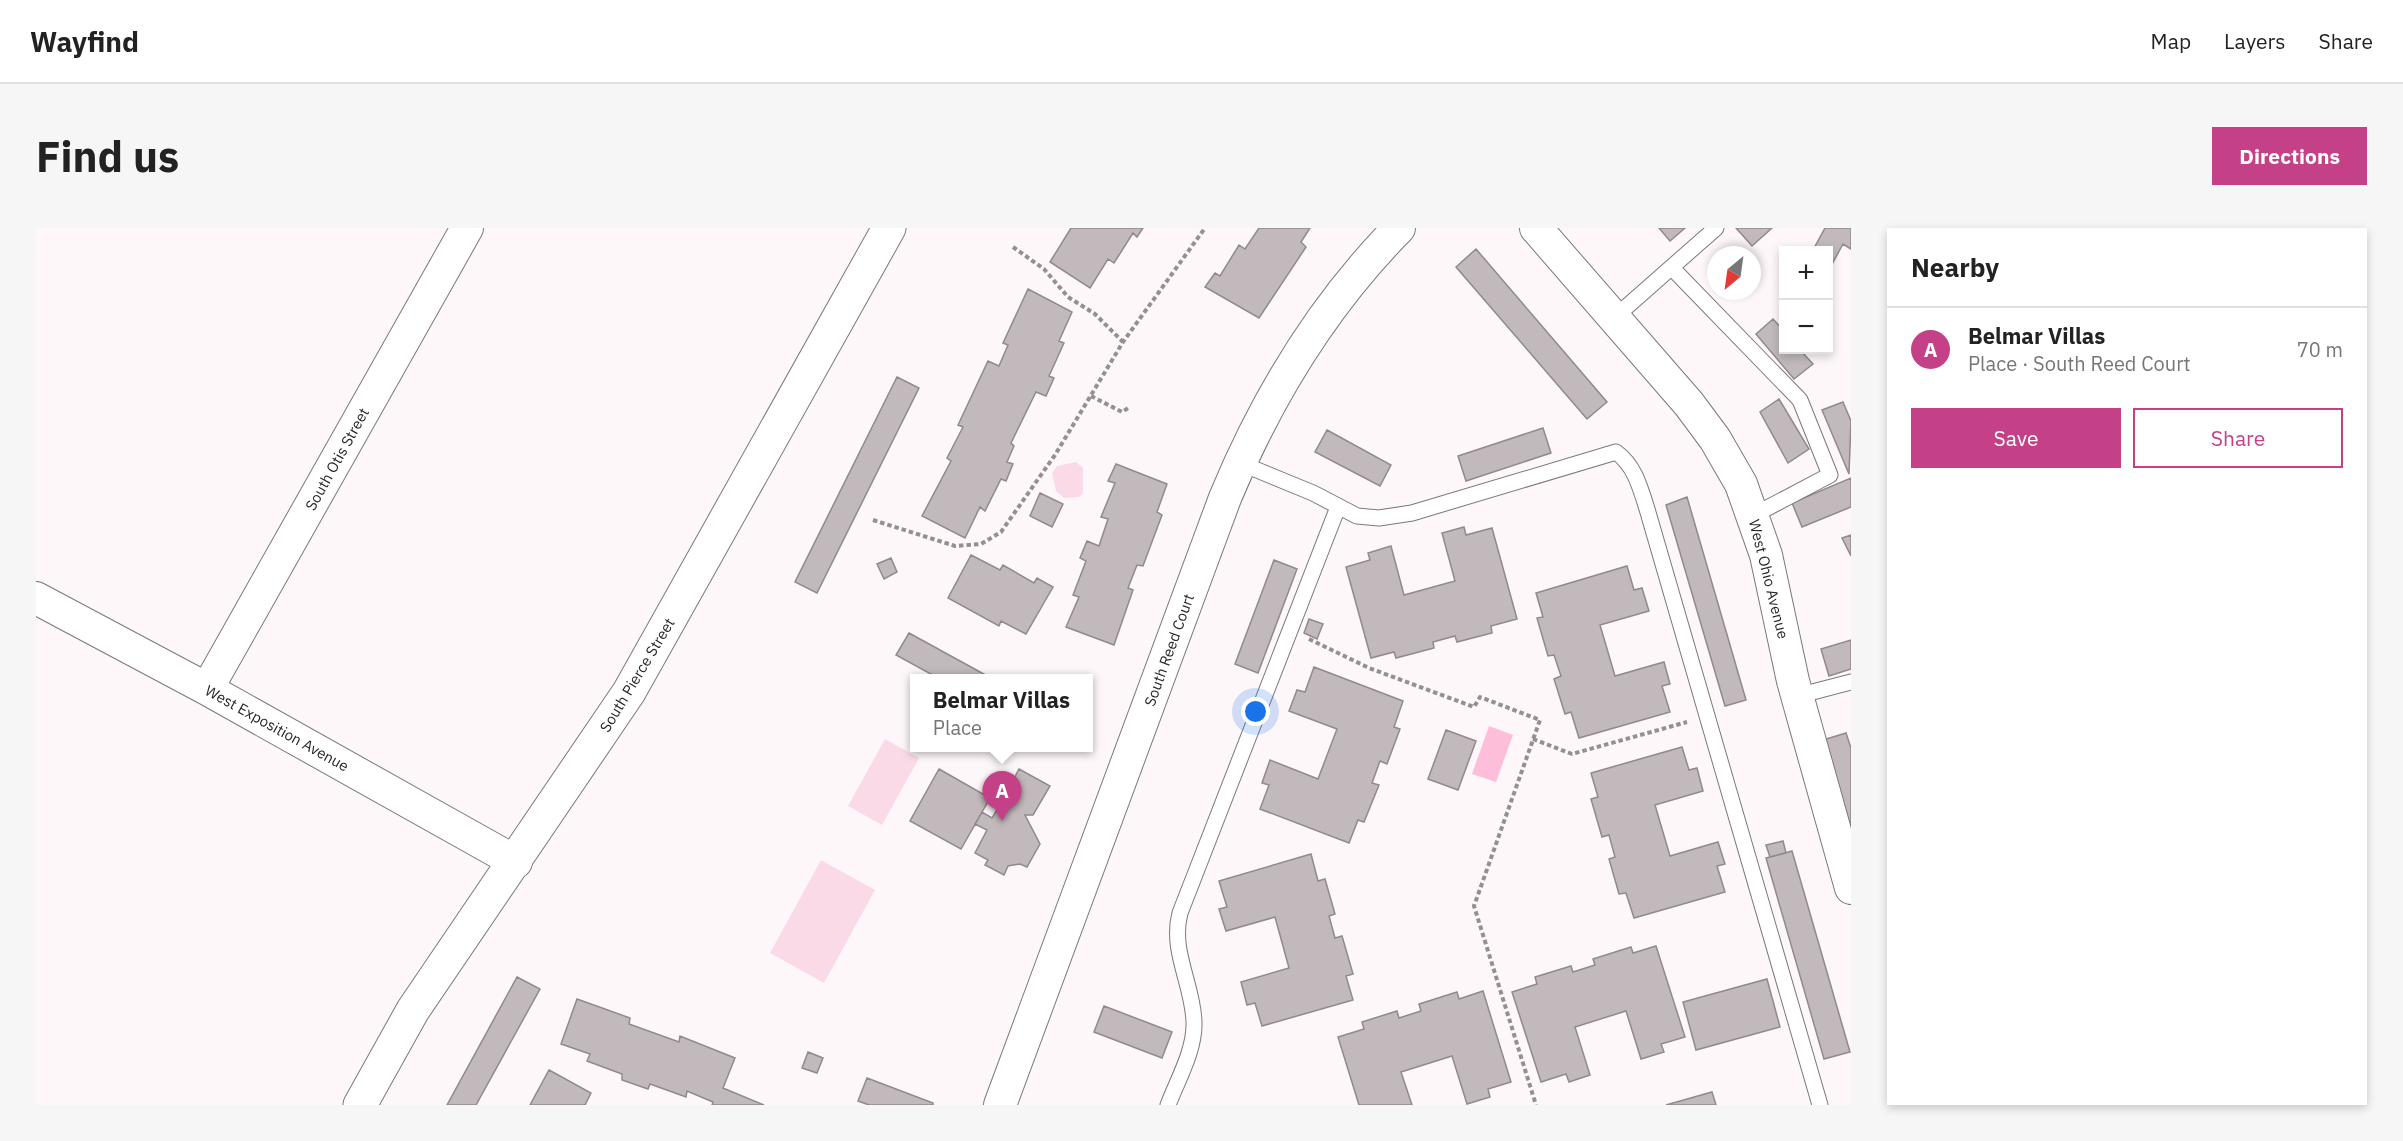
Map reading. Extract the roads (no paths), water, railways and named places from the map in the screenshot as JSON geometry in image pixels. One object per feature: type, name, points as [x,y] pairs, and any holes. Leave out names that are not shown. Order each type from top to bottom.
[{"type":"street","name":"South Otis Street","points":[[207,689],[467,228]]},
{"type":"street","name":"South Pierce Street","points":[[360,1105],[413,1010],[516,862],[629,692],[889,228]]},
{"type":"street","name":"South Reed Court","points":[[1000,1105],[1240,463],[1269,404],[1301,351],[1343,293],[1399,228]]},
{"type":"street","name":"West Ohio Avenue","points":[[1536,228],[1615,317],[1710,432],[1732,466],[1754,515],[1778,600],[1797,696],[1851,888]]},
{"type":"street","name":"West Exposition Avenue","points":[[36,598],[207,689],[516,862]]},
{"type":"lane","points":[[1615,317],[1716,228]]},
{"type":"lane","points":[[1672,268],[1800,400],[1830,475],[1754,515]]},
{"type":"lane","points":[[1240,463],[1313,493],[1357,516],[1379,518],[1400,516],[1616,452],[1631,467],[1642,494],[1709,716],[1820,1105]]},
{"type":"lane","points":[[1168,1105],[1194,1029],[1192,1006],[1177,946],[1178,923],[1338,507]]},
{"type":"lane","points":[[1797,696],[1851,682]]},
{"type":"place","name":"Belmar Villas","points":[[1002,821]]}]
